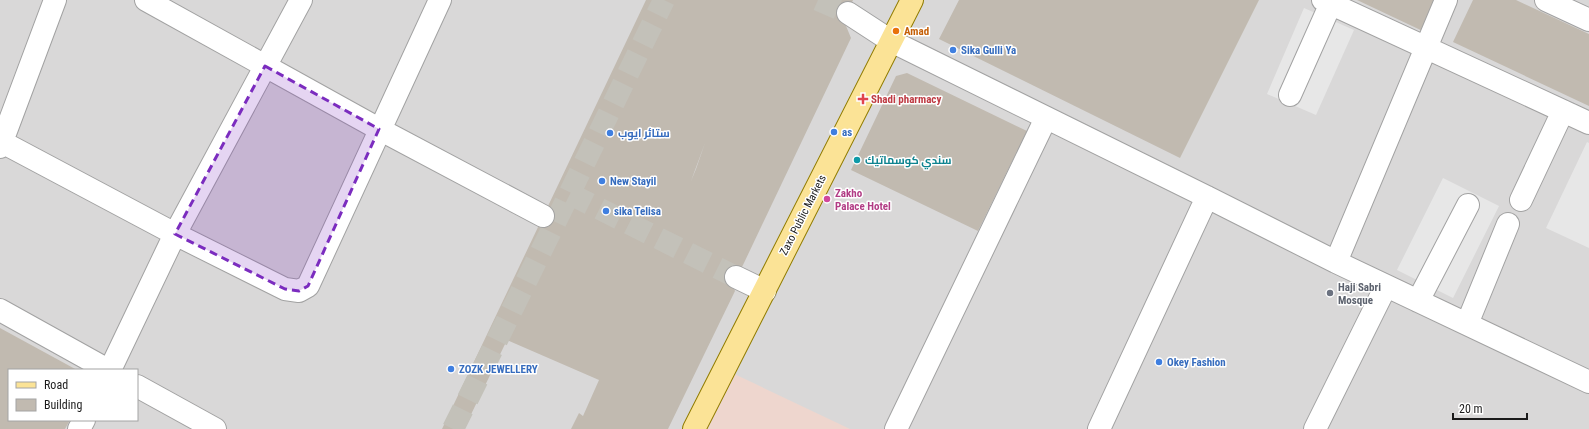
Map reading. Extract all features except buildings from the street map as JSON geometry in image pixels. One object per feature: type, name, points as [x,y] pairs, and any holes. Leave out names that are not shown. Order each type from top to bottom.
[{"type":"main road","name":"Zaxo Public Markets","points":[[694,429],[912,0]]},
{"type":"street","points":[[56,0],[1,143],[175,234],[285,289],[299,291],[308,286],[379,129],[440,0]]},
{"type":"street","points":[[146,0],[379,129],[543,216]]},
{"type":"street","points":[[109,369],[175,234],[301,0]]},
{"type":"street","points":[[1336,262],[1446,0]]},
{"type":"street","points":[[1546,0],[1589,20]]},
{"type":"street","points":[[1290,95],[1327,2],[1589,124]]},
{"type":"street","points":[[848,13],[891,41],[1336,262],[1589,382]]},
{"type":"street","points":[[1521,200],[1563,111]]},
{"type":"street","points":[[896,429],[1046,118]]},
{"type":"street","points":[[1099,429],[1207,197]]},
{"type":"street","points":[[1418,301],[1468,205]]},
{"type":"street","points":[[1467,324],[1508,224]]},
{"type":"street","points":[[736,277],[764,291]]},
{"type":"street","points":[[1315,429],[1386,286]]},
{"type":"street","points":[[0,310],[107,369]]},
{"type":"street","points":[[138,387],[215,429]]},
{"type":"highlighted area","points":[[265,66],[379,129],[308,286],[299,291],[285,289],[175,234]]},
{"type":"shaded area","points":[[0,0],[1589,0],[1589,429],[0,429]]},
{"type":"shaded area","points":[[1304,8],[1354,30],[1316,115],[1267,94]]},
{"type":"shaded area","points":[[1587,142],[1589,143],[1589,248],[1546,228]]},
{"type":"shaded area","points":[[1443,178],[1499,206],[1453,298],[1397,270]]},
{"type":"shaded area","points":[[728,371],[850,429],[701,429]]},
{"type":"tunnel","points":[[453,429],[664,0]]},
{"type":"tunnel","points":[[818,0],[848,13]]},
{"type":"tunnel","points":[[570,194],[736,277]]},
{"type":"place","name":"Amad","points":[[896,31]]},
{"type":"place","name":"Sika Gulli Ya","points":[[953,50]]},
{"type":"place","name":"Shadi pharmacy","points":[[863,99]]},
{"type":"place","name":"as","points":[[834,132]]},
{"type":"place","name":"ستائر ايوب","points":[[610,133]]},
{"type":"place","name":"سندي کوسماتیك","points":[[857,160]]},
{"type":"place","name":"New Stayil","points":[[602,181]]},
{"type":"place","name":"Zakho Palace Hotel","points":[[827,199]]},
{"type":"place","name":"sika Telisa","points":[[606,211]]},
{"type":"place","name":"Haji Sabri Mosque","points":[[1330,293]]},
{"type":"place","name":"Okey Fashion","points":[[1159,362]]},
{"type":"place","name":"ZOZK JEWELLERY","points":[[451,369]]}]
